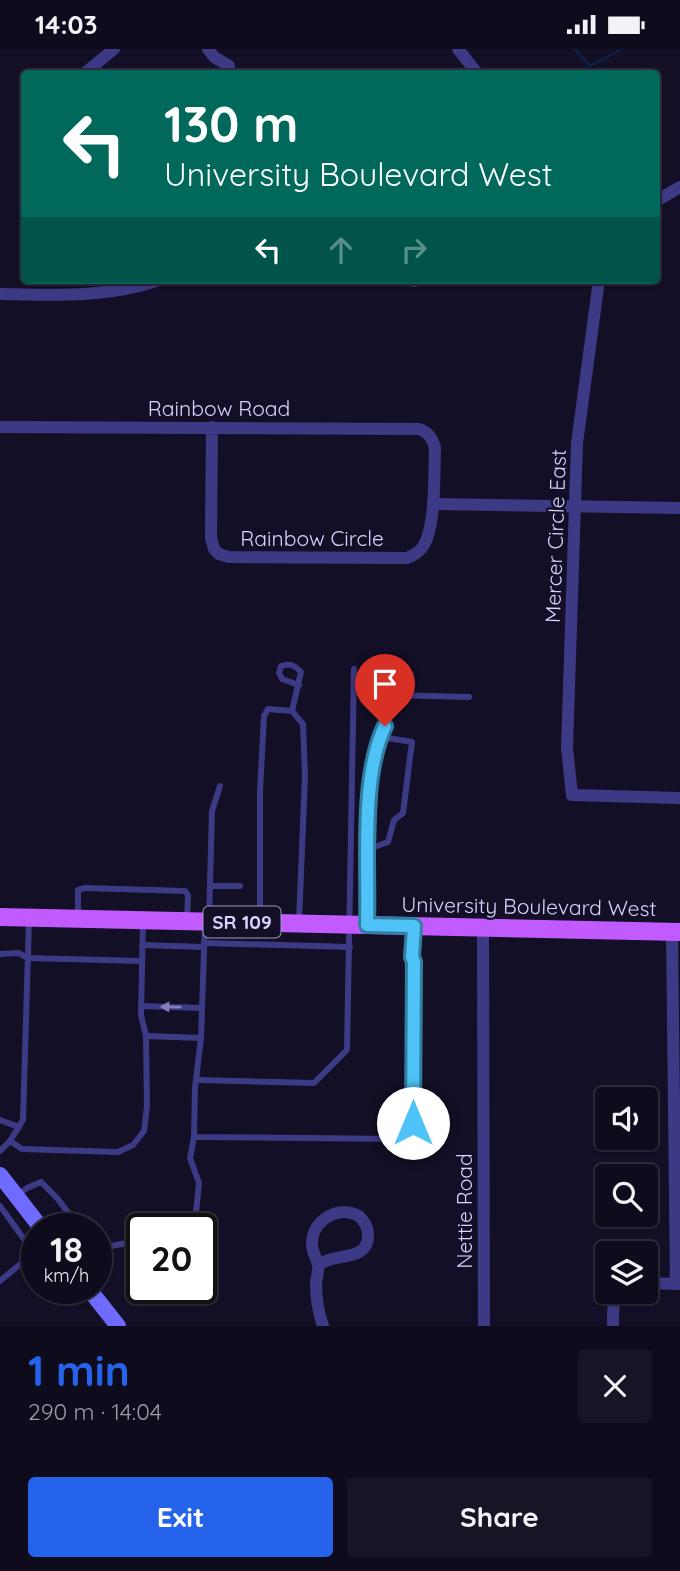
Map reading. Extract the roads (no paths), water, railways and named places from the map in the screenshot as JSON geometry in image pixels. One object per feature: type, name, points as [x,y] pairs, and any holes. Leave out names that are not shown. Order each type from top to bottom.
[{"type":"main road","name":"University Boulevard West","points":[[0,917],[676,932]]},
{"type":"main road","points":[[0,1175],[29,1213]]},
{"type":"main road","points":[[101,1304],[118,1326]]},
{"type":"street","points":[[89,70],[114,49]]},
{"type":"street","points":[[208,49],[214,57],[229,66]]},
{"type":"street","points":[[458,49],[475,70]]},
{"type":"street","points":[[660,199],[680,187]]},
{"type":"street","points":[[0,295],[103,294],[147,284]]},
{"type":"street","name":"Mercer Circle East","points":[[598,284],[577,443],[567,748],[572,795],[680,797]]},
{"type":"street","name":"Rainbow Road","points":[[0,427],[419,429],[433,440]]},
{"type":"street","name":"Rainbow Circle","points":[[212,427],[211,543],[219,554],[229,557],[407,558],[416,554],[424,547],[433,504],[433,440]]},
{"type":"street","points":[[433,504],[680,508]]},
{"type":"street","points":[[359,925],[369,849],[372,781],[380,736],[388,713]]},
{"type":"street","name":"Nettie Road","points":[[483,927],[484,1326]]},
{"type":"street","points":[[658,1283],[678,1284],[676,932]]},
{"type":"street","points":[[318,1266],[322,1262],[354,1255],[365,1248],[368,1243],[368,1229],[359,1216],[345,1212],[332,1214],[314,1229],[312,1247],[318,1266],[316,1296],[323,1326]]},
{"type":"street","points":[[613,1326],[614,1304]]},
{"type":"lane","points":[[198,1080],[314,1083],[347,1050],[350,947],[359,925],[349,891],[354,669]]},
{"type":"lane","points":[[292,711],[299,685]]},
{"type":"lane","points":[[388,713],[390,695],[469,697]]},
{"type":"lane","points":[[259,923],[260,805],[264,716],[268,709],[292,711],[303,724],[305,776],[299,923]]},
{"type":"lane","points":[[369,849],[388,842],[394,820],[403,813],[412,743],[380,736]]},
{"type":"lane","points":[[200,921],[210,886],[212,811],[220,786]]},
{"type":"lane","points":[[210,886],[240,886]]},
{"type":"lane","points":[[78,919],[78,890],[85,888],[185,891],[200,921],[204,945],[201,1038],[190,1158],[199,1183],[196,1213]]},
{"type":"lane","points":[[0,1151],[23,1120],[29,918]]},
{"type":"lane","points":[[10,1141],[22,1149],[118,1152],[133,1145],[144,1131],[147,1106],[146,1036],[141,1006],[143,920]]},
{"type":"lane","points":[[194,1137],[402,1139],[411,1132],[414,926]]},
{"type":"lane","points":[[142,945],[350,947]]},
{"type":"lane","points":[[0,954],[19,953],[27,958],[142,961]]},
{"type":"lane","points":[[141,1006],[202,1008]]},
{"type":"lane","points":[[146,1036],[201,1038]]},
{"type":"lane","points":[[0,1120],[19,1127]]},
{"type":"lane","points":[[16,1196],[41,1182],[68,1213]]},
{"type":"lane","points":[[0,1206],[21,1234]]},
{"type":"lane","points":[[0,1281],[21,1264]]},
{"type":"waterway","points":[[575,49],[590,66],[622,49]]}]
